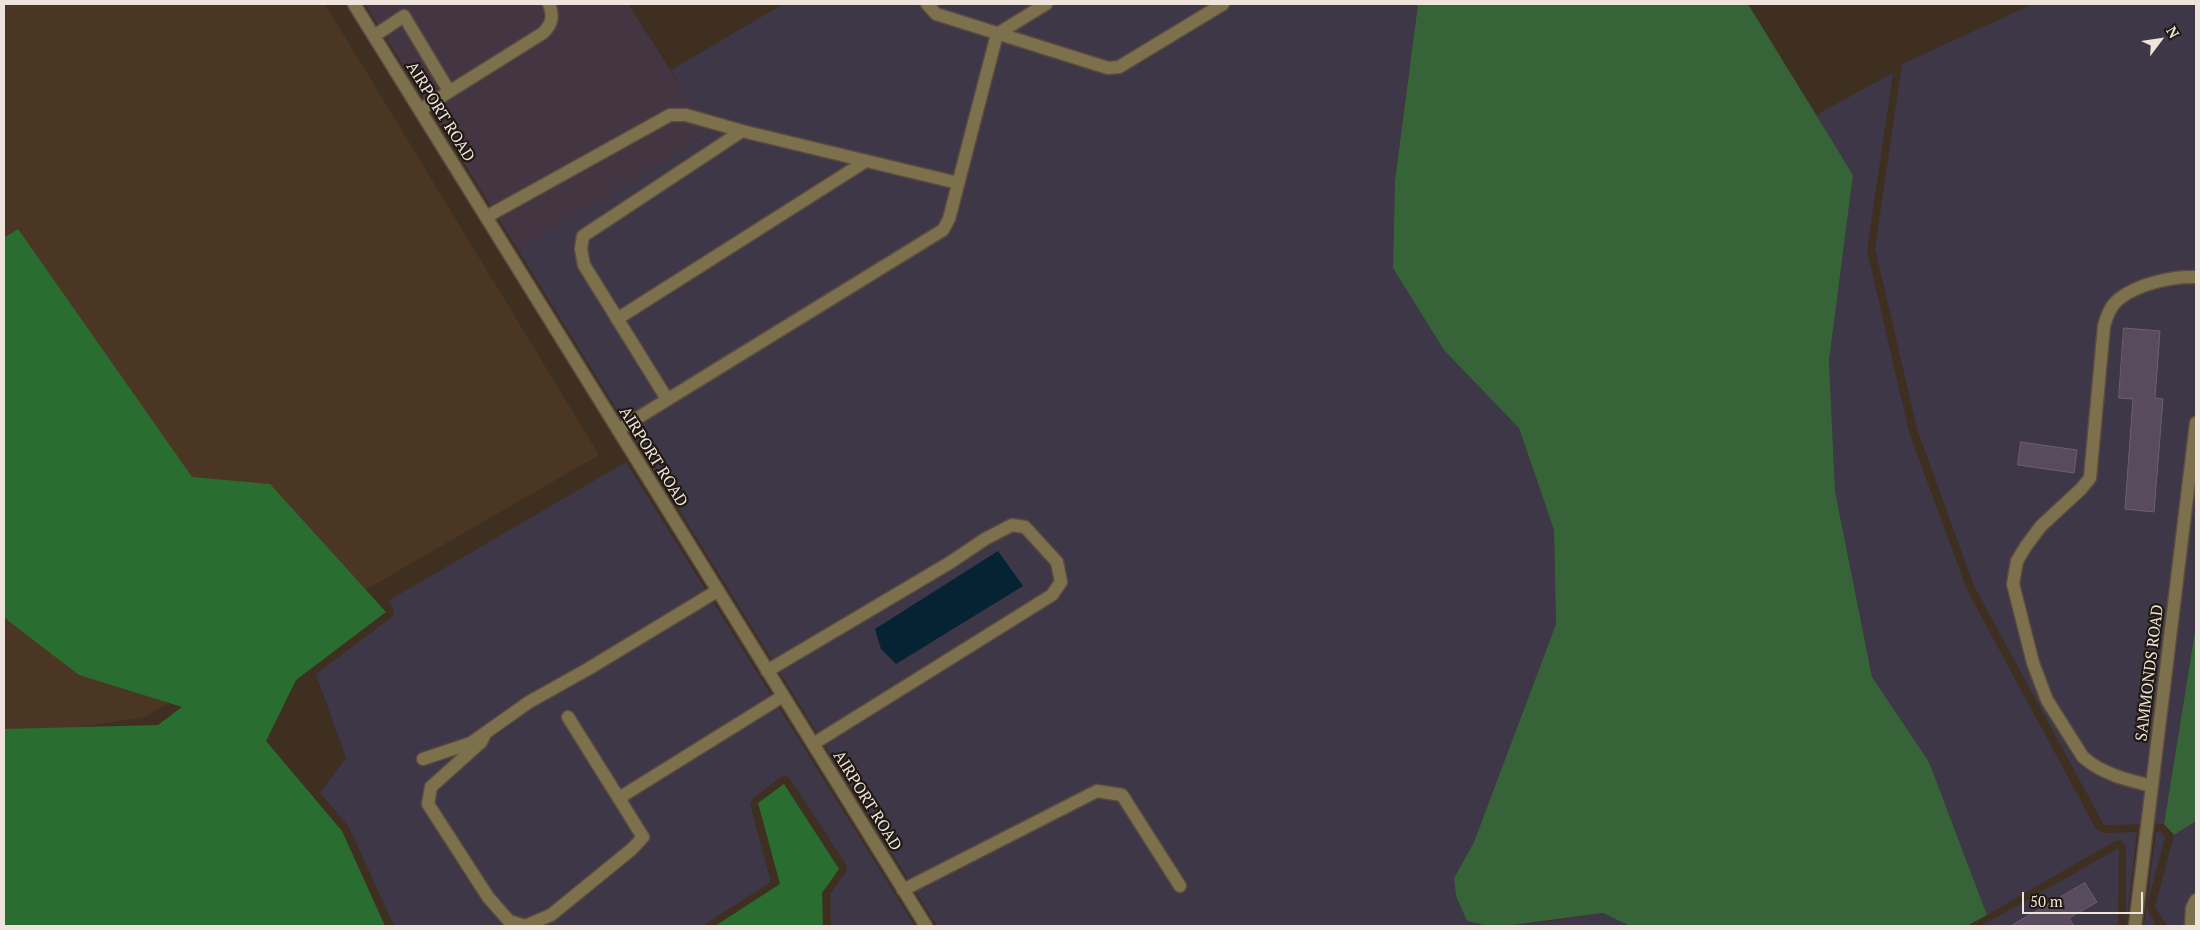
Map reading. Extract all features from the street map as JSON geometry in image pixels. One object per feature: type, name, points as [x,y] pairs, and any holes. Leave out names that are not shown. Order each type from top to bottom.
[{"type":"street","name":"AIRPORT ROAD","points":[[354,4],[903,890],[922,925]]},
{"type":"street","points":[[420,110],[543,33],[550,25],[552,15],[548,4]]},
{"type":"street","points":[[927,4],[936,14],[1108,68],[1120,67],[1223,4]]},
{"type":"street","points":[[618,430],[943,230],[949,219],[997,34],[1046,4]]},
{"type":"street","points":[[374,36],[404,16],[449,91]]},
{"type":"street","points":[[486,217],[670,115],[686,115],[742,131],[958,183]]},
{"type":"street","points":[[667,399],[584,265],[581,249],[583,236],[742,131]]},
{"type":"street","points":[[617,319],[866,161]]},
{"type":"street","points":[[2152,786],[2112,775],[2090,764],[2083,756],[2047,700],[2031,654],[2013,584],[2017,561],[2026,546],[2041,526],[2081,489],[2090,478],[2104,326],[2109,310],[2118,300],[2137,289],[2182,277],[2196,277]]},
{"type":"street","name":"SAMMONDS ROAD","points":[[2135,926],[2196,423]]},
{"type":"street","points":[[767,671],[951,562],[984,539],[1012,525],[1025,527],[1057,562],[1061,582],[1052,594],[812,744]]},
{"type":"street","points":[[423,759],[471,743],[529,702],[588,669],[717,591]]},
{"type":"street","points":[[619,798],[783,696]]},
{"type":"street","points":[[485,734],[480,742],[431,787],[428,804],[468,869],[488,897],[509,921],[525,926],[551,915],[632,849],[643,837],[568,717]]},
{"type":"street","points":[[903,890],[1097,791],[1122,795],[1180,886]]},
{"type":"street","points":[[2192,926],[2192,908],[2196,900]]},
{"type":"shaded area","points":[[4,4],[325,4],[599,455],[145,717],[4,739]]},
{"type":"shaded area","points":[[365,4],[628,4],[710,132],[518,250]]},
{"type":"shaded area","points":[[783,4],[1418,4],[1395,180],[1393,268],[1519,428],[1554,530],[1556,624],[1474,842],[1454,878],[1467,921],[1488,926],[937,926],[518,250],[709,133],[671,70]]},
{"type":"shaded area","points":[[2033,4],[2196,4],[2196,625],[2164,824],[2104,825],[1974,586],[1917,429],[1875,248],[1902,64]]},
{"type":"shaded area","points":[[1893,73],[1867,250],[1909,432],[1967,590],[2096,829],[2103,833],[2137,832],[2126,926],[2126,847],[2121,840],[2115,841],[1987,915],[1929,762],[1872,677],[1835,491],[1829,361],[1853,175],[1816,115]]},
{"type":"shaded area","points":[[626,462],[915,926],[831,926],[830,894],[846,872],[847,866],[790,779],[786,776],[781,777],[754,798],[750,804],[771,882],[702,926],[394,926],[349,827],[320,793],[346,758],[316,674],[393,616],[394,609],[388,601]]},
{"type":"shaded area","points":[[2196,821],[2196,926],[2167,926],[2155,907],[2174,835]]},
{"type":"shaded area","points":[[2160,831],[2165,837],[2147,906],[2157,926],[2144,926],[2156,832]]},
{"type":"shaded area","points":[[2119,848],[2118,926],[1981,926]]},
{"type":"shaded area","points":[[1603,913],[1630,926],[1505,926],[1544,922]]},
{"type":"green space","points":[[1418,4],[1748,4],[1853,175],[1829,361],[1835,491],[1872,677],[1929,762],[1987,915],[1967,926],[1630,926],[1603,913],[1505,926],[1488,926],[1467,921],[1456,896],[1454,878],[1474,842],[1556,624],[1554,530],[1519,428],[1444,350],[1393,268],[1395,180]]},
{"type":"green space","points":[[18,229],[192,477],[270,484],[386,612],[296,680],[266,741],[342,831],[385,926],[4,926],[4,729],[158,725],[182,707],[79,675],[6,619],[4,615],[4,238]]},
{"type":"green space","points":[[2196,625],[2196,821],[2174,835],[2164,824]]},
{"type":"green space","points":[[784,784],[839,869],[822,893],[823,926],[715,926],[780,884],[758,803]]},
{"type":"water","points":[[998,551],[1023,586],[896,664],[881,649],[875,629]]},
{"type":"building","points":[[2124,328],[2160,331],[2155,398],[2163,399],[2154,512],[2125,509],[2133,399],[2119,398]]},
{"type":"building","points":[[2021,442],[2077,450],[2074,473],[2018,465]]},
{"type":"building","points":[[2085,883],[2097,902],[2069,918],[2074,926],[2011,926]]}]
